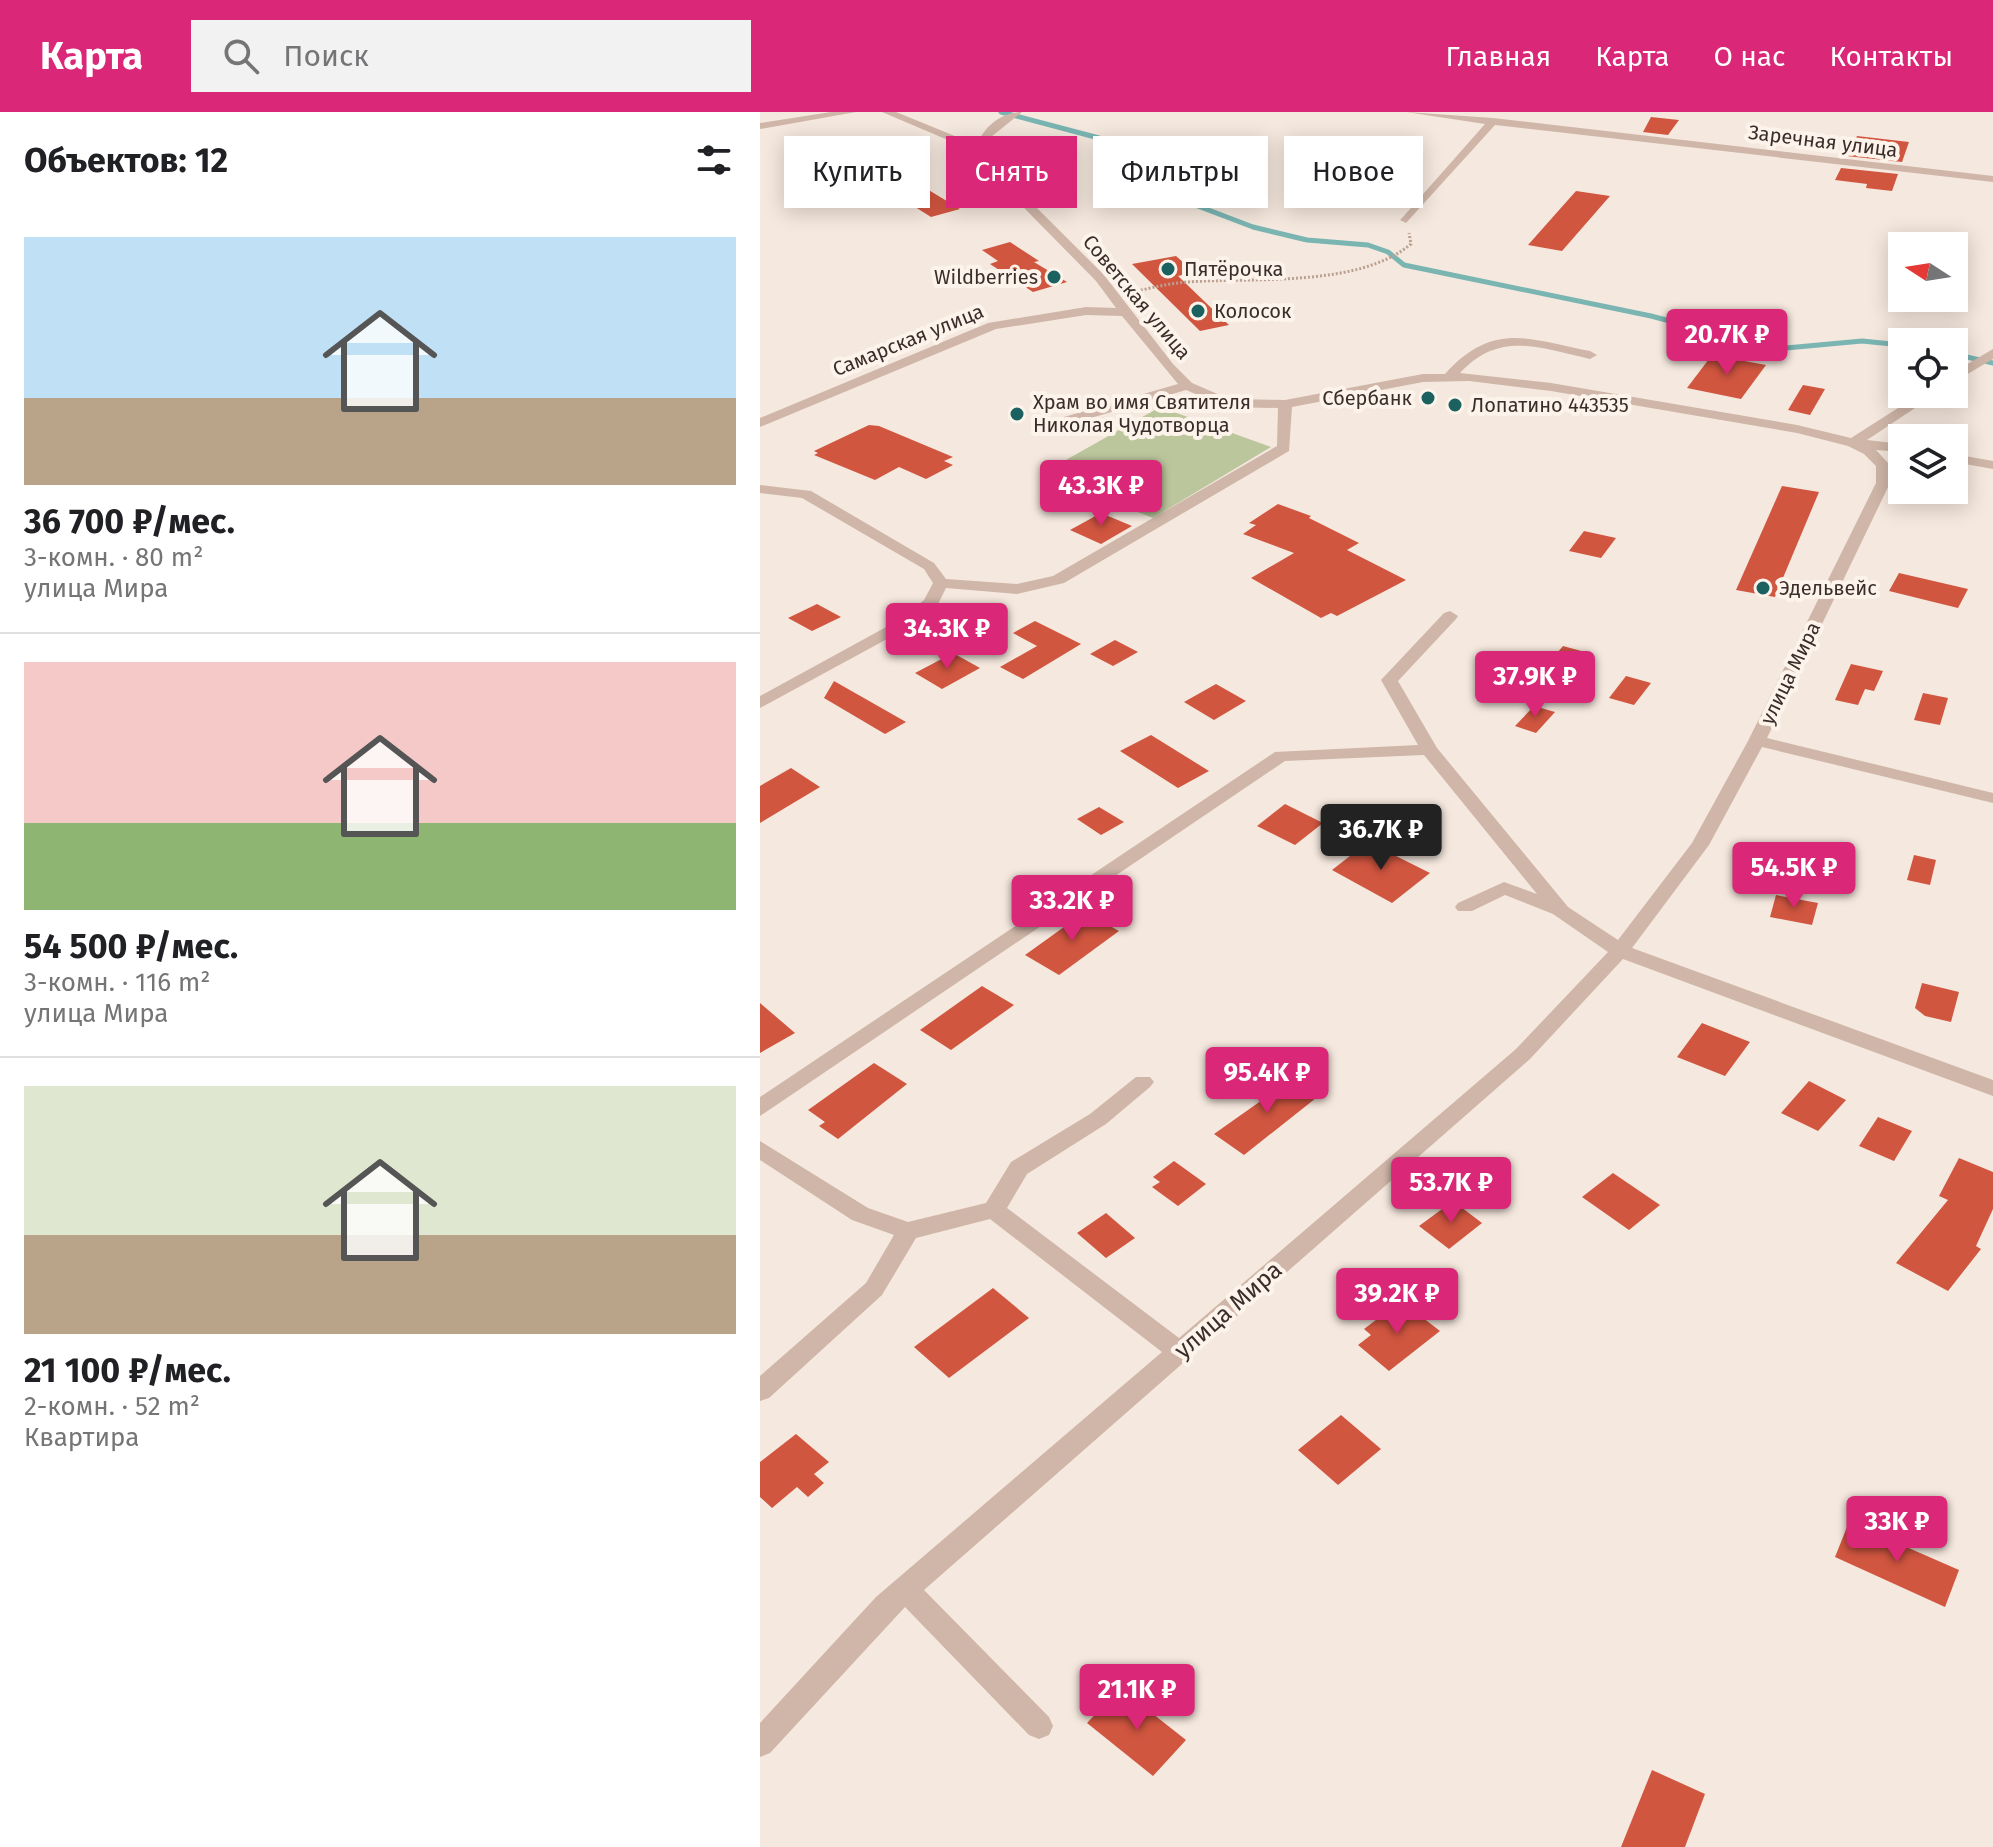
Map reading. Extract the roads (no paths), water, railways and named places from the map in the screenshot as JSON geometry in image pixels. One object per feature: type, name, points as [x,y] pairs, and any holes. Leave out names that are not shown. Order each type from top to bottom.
[{"type":"street","points":[[760,126],[851,112]]},
{"type":"street","points":[[887,112],[946,136]]},
{"type":"street","points":[[985,136],[1017,112]]},
{"type":"street","name":"Заречная улица","points":[[1411,112],[1993,179]]},
{"type":"street","points":[[1406,220],[1493,121]]},
{"type":"street","name":"Советская улица","points":[[1030,208],[1087,263],[1168,367],[1187,386],[1227,403],[1285,404],[1423,378],[1490,378],[1797,429],[1853,443],[1888,447]]},
{"type":"street","name":"Самарская улица","points":[[760,423],[993,326],[1086,311],[1124,312]]},
{"type":"street","points":[[1449,377],[1476,351],[1503,342],[1590,355]]},
{"type":"street","points":[[1968,369],[1993,353]]},
{"type":"street","points":[[1069,420],[1187,386]]},
{"type":"street","points":[[941,583],[1017,589],[1058,580],[1284,448],[1285,404]]},
{"type":"street","points":[[1853,443],[1907,408]]},
{"type":"street","name":"улица Мира","points":[[760,1743],[905,1589],[1523,1054],[1620,951],[1700,845],[1757,741],[1883,483],[1883,465],[1869,451],[1853,443]]},
{"type":"street","points":[[1968,461],[1993,465]]},
{"type":"street","points":[[760,489],[806,494],[929,566],[941,583]]},
{"type":"street","points":[[760,703],[905,623],[931,603],[941,583]]},
{"type":"street","points":[[1450,616],[1389,680],[1429,750],[1561,911]]},
{"type":"street","name":"улица Мира","points":[[1757,741],[1993,798]]},
{"type":"street","points":[[760,1108],[1281,756],[1429,750]]},
{"type":"street","points":[[1465,907],[1504,888],[1561,911],[1620,951],[1993,1088]]},
{"type":"street","points":[[760,1149],[860,1214],[908,1231],[994,1210],[1019,1168],[1098,1119],[1143,1082]]},
{"type":"street","points":[[994,1210],[1180,1352]]},
{"type":"street","points":[[760,1391],[874,1289],[908,1231]]},
{"type":"street","points":[[905,1589],[1039,1726]]},
{"type":"waterway","points":[[1001,112],[1099,138],[1115,153],[1127,179],[1253,227],[1307,240],[1368,245],[1388,252],[1404,265],[1651,316],[1745,341],[1786,348],[1862,341],[1888,344]]},
{"type":"waterway","points":[[1968,357],[1993,363]]},
{"type":"place","name":"Пятёрочка","points":[[1168,269]]},
{"type":"place","name":"Wildberries","points":[[1054,277]]},
{"type":"place","name":"Колосок","points":[[1198,311]]},
{"type":"place","name":"Сбербанк","points":[[1428,398]]},
{"type":"place","name":"Лопатино 443535","points":[[1455,405]]},
{"type":"place","name":"Храм во имя Святителя Николая Чудотворца","points":[[1017,414]]},
{"type":"place","name":"Эдельвейс","points":[[1763,588]]}]
